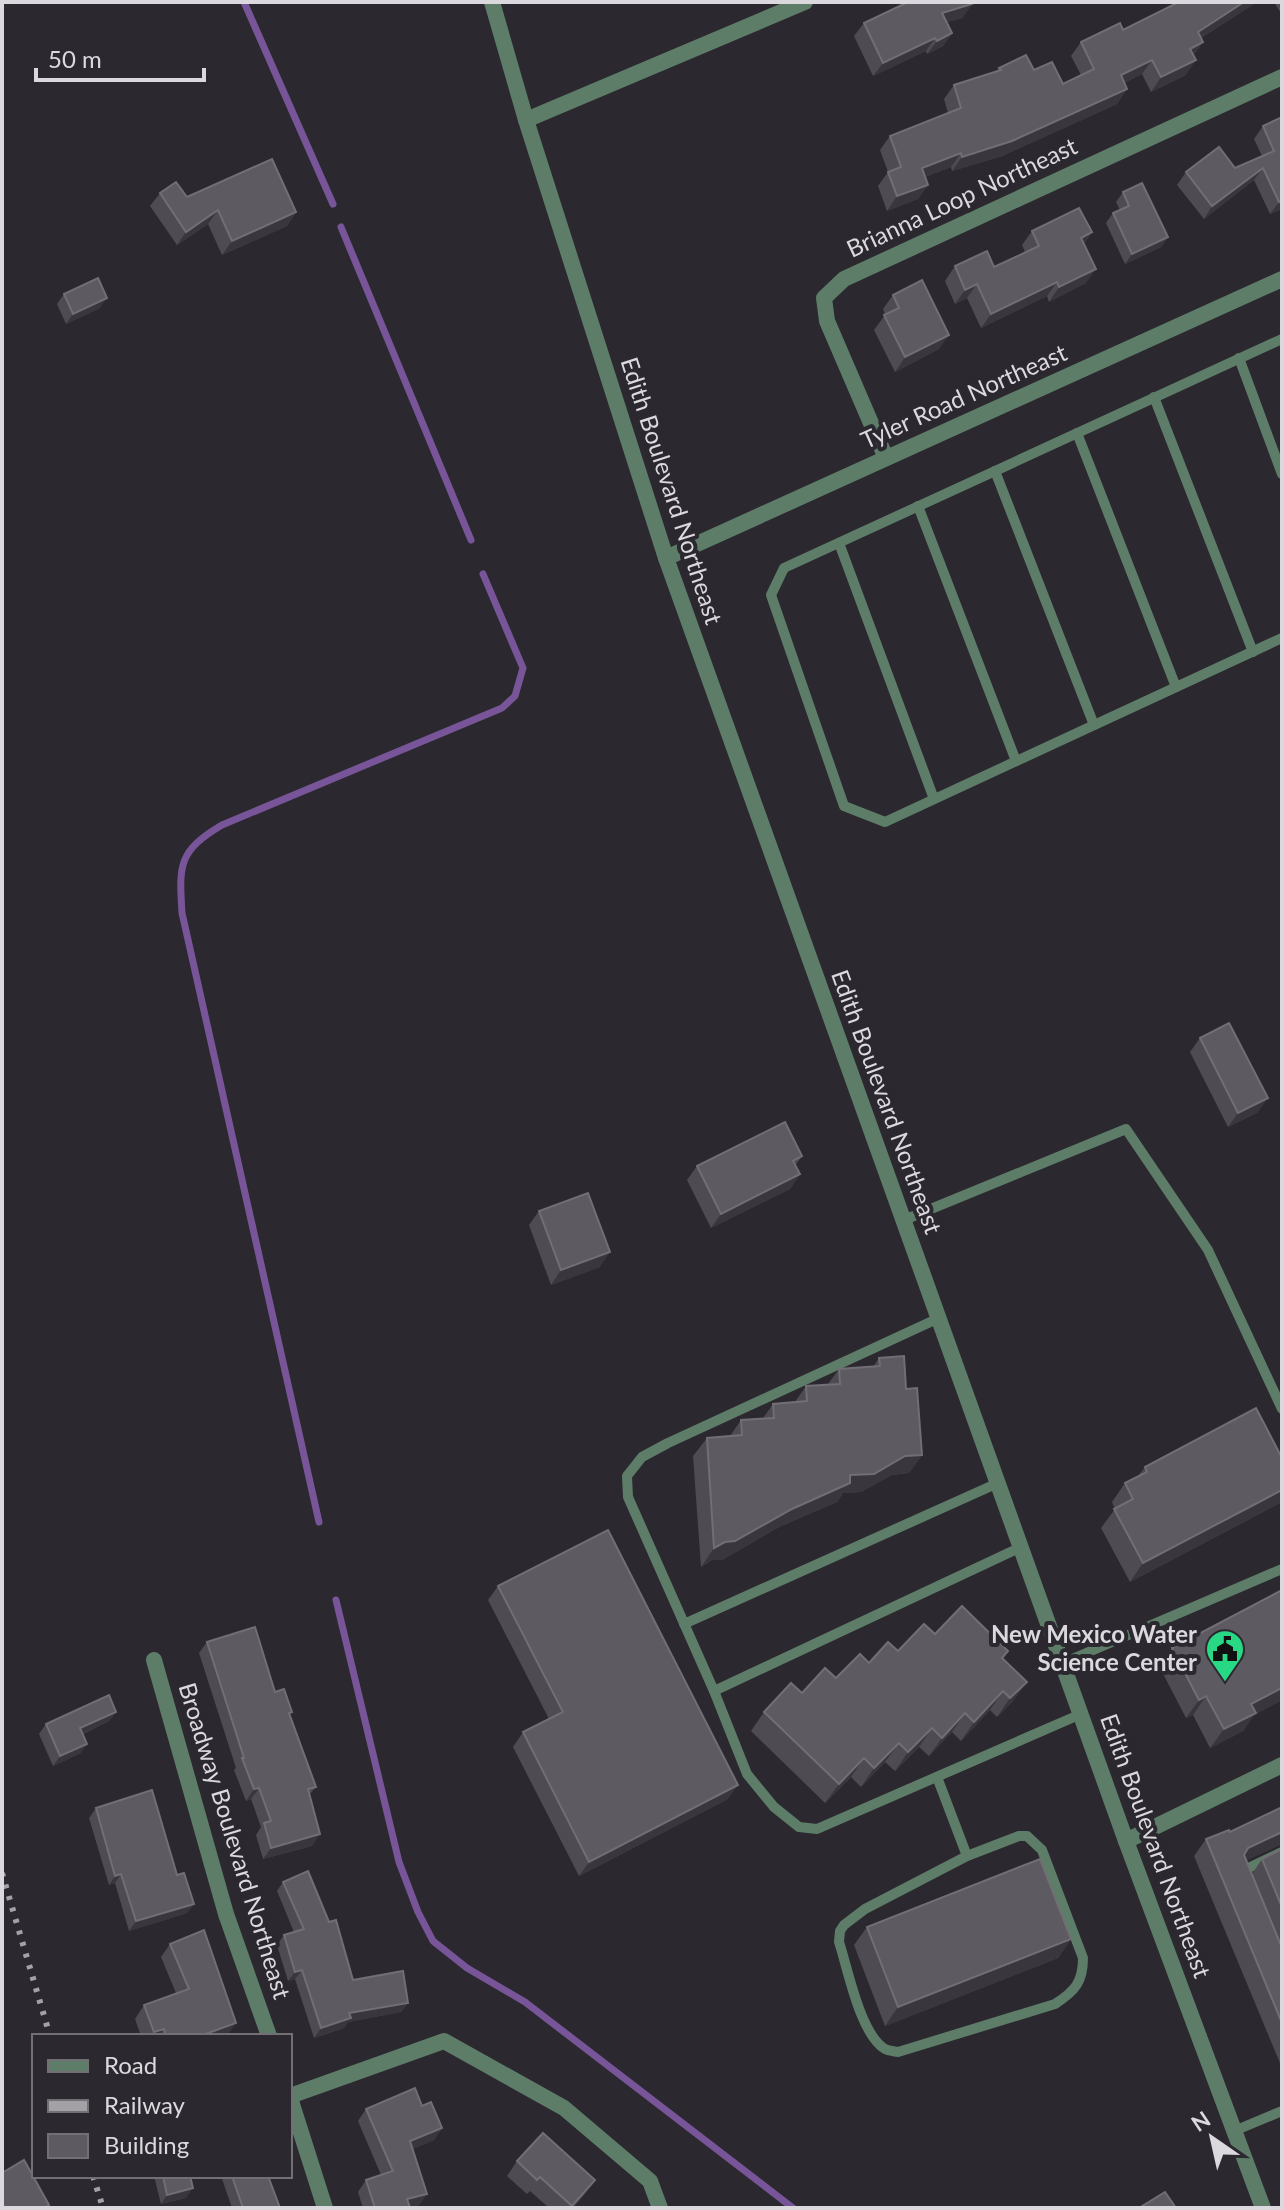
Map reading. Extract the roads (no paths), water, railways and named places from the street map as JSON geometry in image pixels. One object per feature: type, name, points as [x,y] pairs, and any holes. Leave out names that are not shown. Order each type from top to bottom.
[{"type":"street","name":"Edith Boulevard Northeast","points":[[492,2],[526,120],[666,558],[1126,1841],[1263,2208]]},
{"type":"street","points":[[526,120],[805,2]]},
{"type":"street","name":"Brianna Loop Northeast","points":[[886,458],[827,321],[824,298],[844,279],[1282,77]]},
{"type":"street","name":"Tyler Road Northeast","points":[[666,558],[1282,279]]},
{"type":"street","name":"Broadway Boulevard Northeast","points":[[154,1660],[226,1914],[268,2034]]},
{"type":"street","points":[[1126,1841],[1282,1765]]},
{"type":"street","points":[[292,2096],[444,2041],[564,2108],[650,2181],[660,2208]]},
{"type":"street","points":[[292,2103],[325,2208]]},
{"type":"lane","points":[[1282,339],[784,568],[771,595],[844,806],[885,822],[1282,638]]},
{"type":"lane","points":[[1239,358],[1282,474]]},
{"type":"lane","points":[[1154,397],[1253,652]]},
{"type":"lane","points":[[1077,433],[1176,687]]},
{"type":"lane","points":[[995,471],[1094,725]]},
{"type":"lane","points":[[918,506],[1016,761]]},
{"type":"lane","points":[[839,543],[934,799]]},
{"type":"lane","points":[[904,1220],[1126,1129],[1208,1250],[1282,1409]]},
{"type":"lane","points":[[939,1318],[642,1457],[627,1476],[628,1497],[714,1691],[747,1774],[774,1807],[799,1827],[817,1829],[1081,1714]]},
{"type":"lane","points":[[684,1624],[998,1483]]},
{"type":"lane","points":[[714,1691],[1021,1547]]},
{"type":"lane","points":[[1063,1663],[1282,1569]]},
{"type":"lane","points":[[937,1777],[967,1856]]},
{"type":"lane","points":[[1019,1836],[1027,1836],[1042,1850],[1083,1958],[1083,1973],[1077,1989],[1055,2004],[898,2052],[885,2049],[874,2038],[864,2020],[839,1942],[840,1931],[865,1909],[967,1856],[1019,1836]]},
{"type":"lane","points":[[1246,1887],[1240,1872],[1282,1852]]},
{"type":"lane","points":[[1234,2131],[1282,2111]]},
{"type":"waterway","points":[[244,2],[333,204]]},
{"type":"waterway","points":[[341,227],[471,540]]},
{"type":"waterway","points":[[319,1522],[182,913],[182,871],[189,852],[222,825],[502,708],[515,696],[523,668],[483,574]]},
{"type":"waterway","points":[[336,1600],[399,1862],[433,1941],[467,1968],[525,2002],[793,2208]]},
{"type":"railway","points":[[2,1873],[49,2034]]},
{"type":"railway","points":[[94,2178],[103,2208]]},
{"type":"place","name":"New Mexico Water Science Center","points":[[1225,1683]]}]
